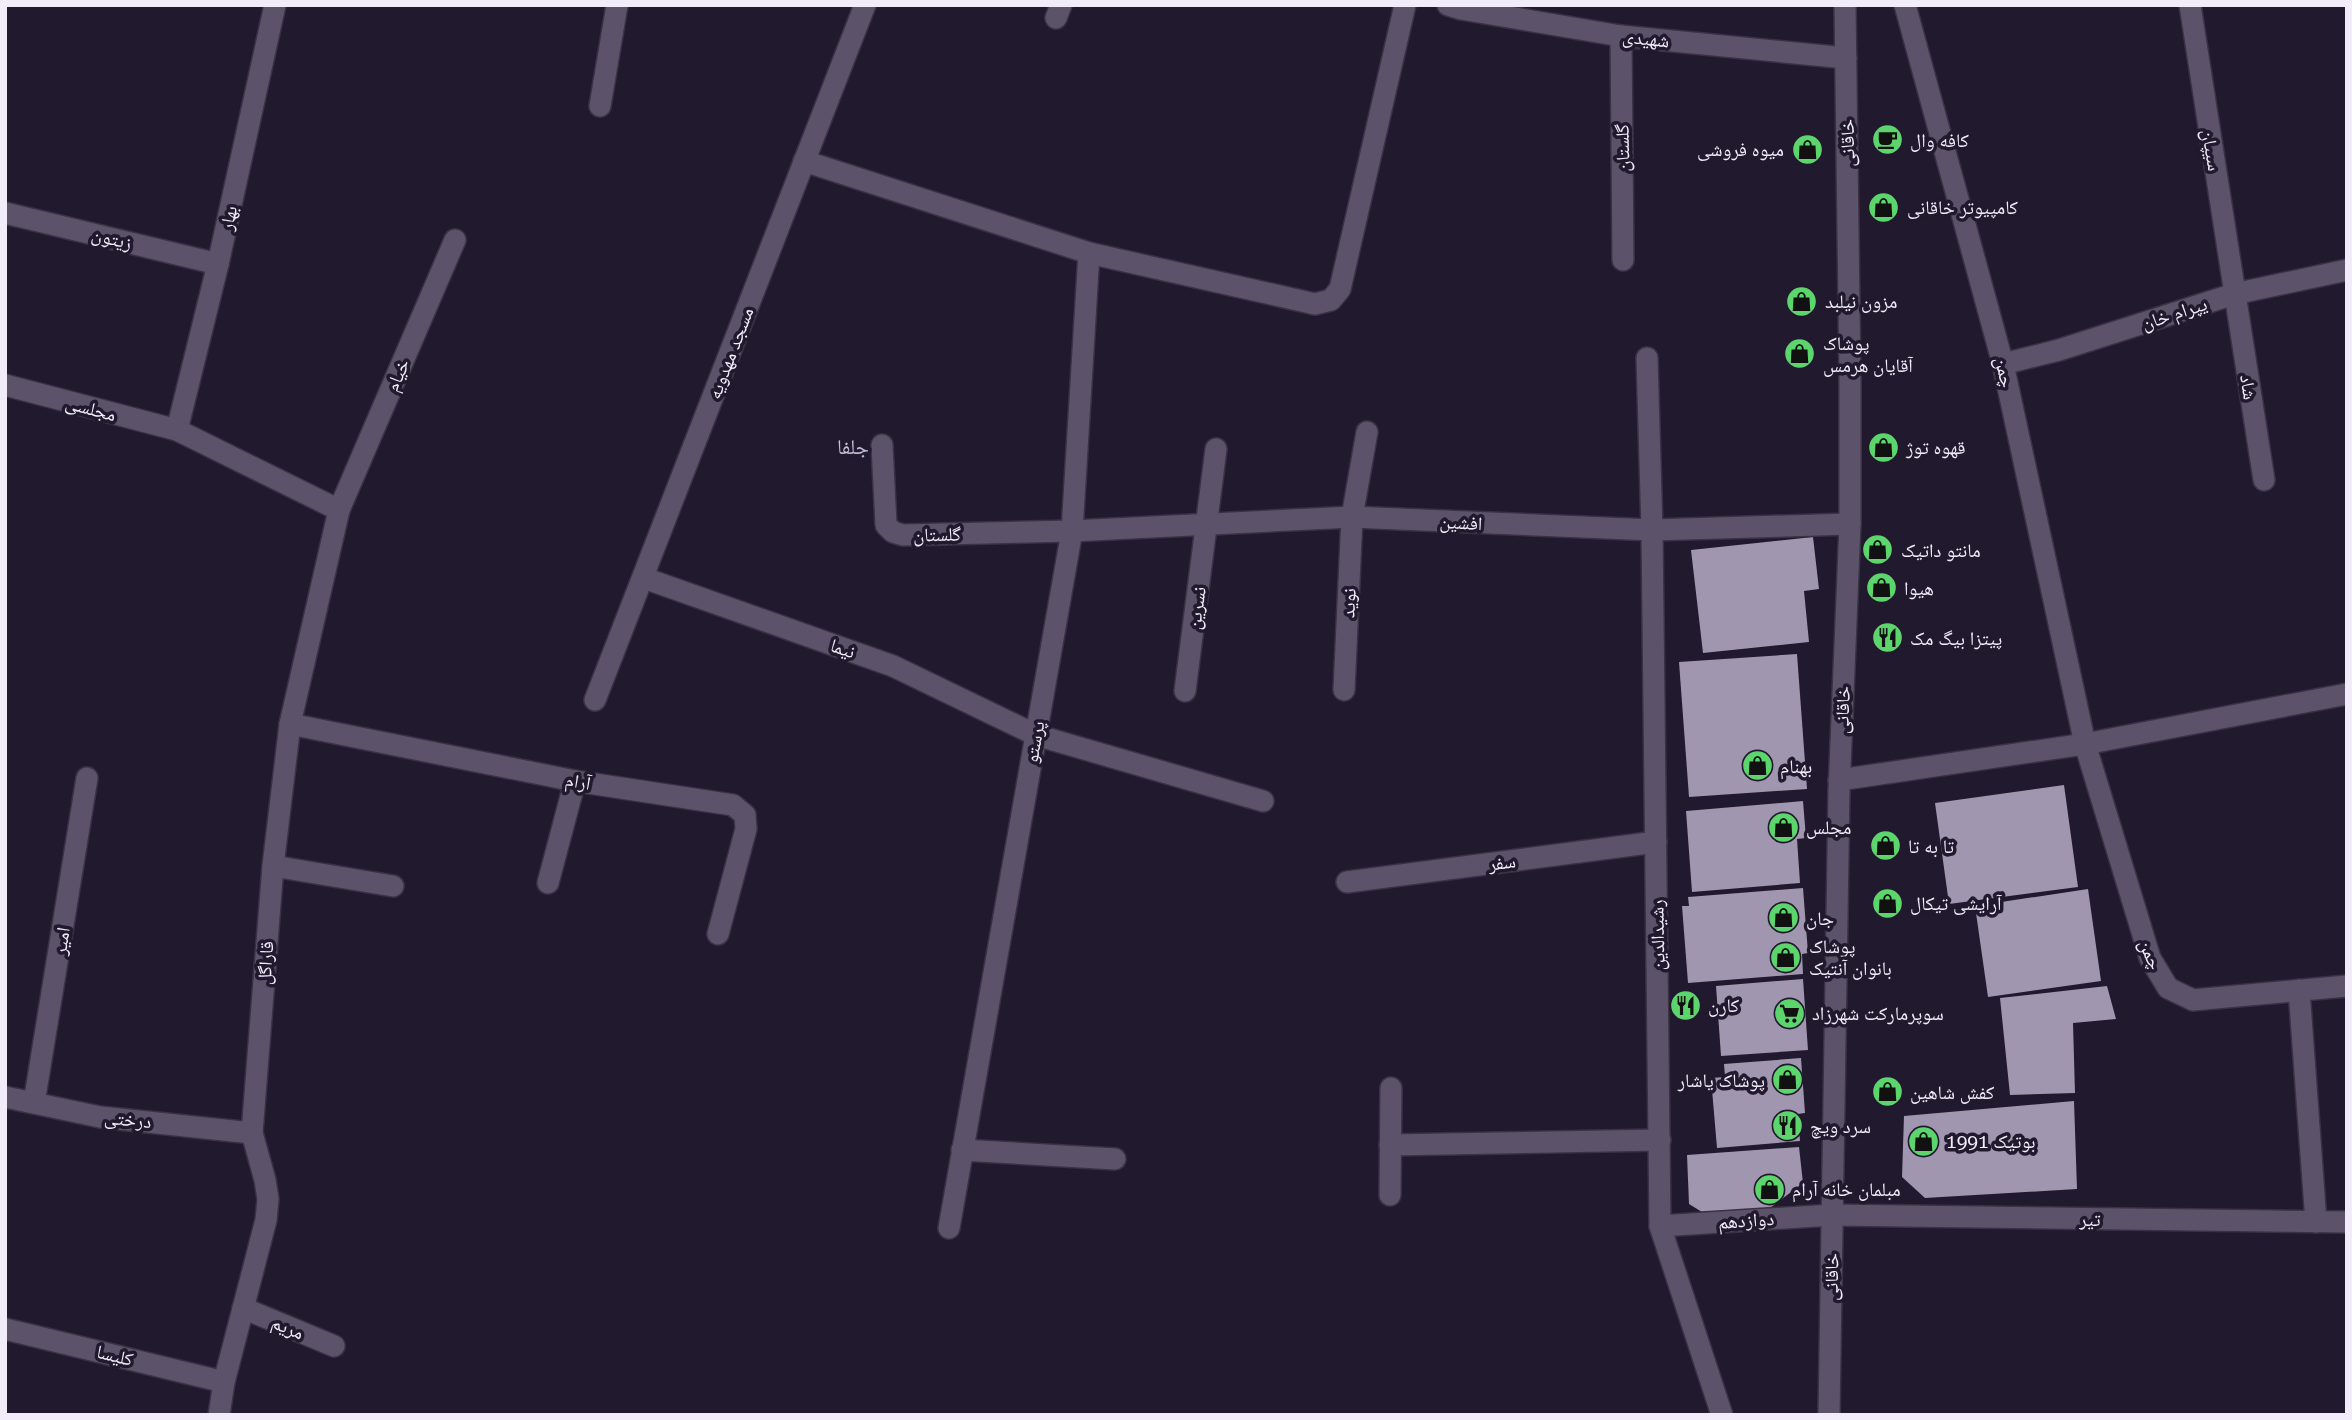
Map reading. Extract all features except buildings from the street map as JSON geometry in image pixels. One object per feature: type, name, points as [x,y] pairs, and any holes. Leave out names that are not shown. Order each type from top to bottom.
[{"type":"street","name":"بهار","points":[[177,430],[218,264],[275,5]]},
{"type":"street","points":[[600,106],[617,5]]},
{"type":"street","name":"مسجد مهدویه","points":[[595,700],[865,5]]},
{"type":"street","points":[[804,161],[1089,253],[1315,304],[1331,300],[1340,289],[1405,5]]},
{"type":"street","name":"شهیدی","points":[[1448,5],[1621,36],[1846,58]]},
{"type":"street","name":"خاقانی","points":[[1829,1415],[1839,780],[1850,524],[1846,5]]},
{"type":"street","name":"چمن","points":[[1905,5],[2003,364],[2085,744],[2150,958],[2168,988],[2193,1000],[2347,986]]},
{"type":"street","name":"سیپان","points":[[2190,5],[2234,294]]},
{"type":"street","name":"گلستان","points":[[1621,36],[1623,260]]},
{"type":"street","name":"زیتون","points":[[5,213],[218,264]]},
{"type":"street","name":"خیام","points":[[339,510],[455,240]]},
{"type":"street","name":"پرستو","points":[[948,1228],[1072,531],[1089,253]]},
{"type":"street","name":"یپرام خان","points":[[2003,364],[2059,350],[2234,294],[2347,270]]},
{"type":"street","name":"شاد","points":[[2234,294],[2264,480]]},
{"type":"street","name":"رشیدالدین","points":[[1647,358],[1652,530],[1660,1226],[1722,1415]]},
{"type":"street","name":"مجلسی","points":[[5,386],[177,430],[339,510]]},
{"type":"street","name":"نوید","points":[[1344,690],[1352,517],[1367,432]]},
{"type":"street","name":"گلستان","points":[[882,445],[886,525],[893,532],[903,535],[1072,531]]},
{"type":"street","name":"نسرین","points":[[1185,691],[1216,449]]},
{"type":"street","name":"قاراگل","points":[[219,1415],[224,1382],[266,1220],[268,1199],[265,1180],[252,1132],[273,866],[290,724],[339,510]]},
{"type":"street","name":"افشین","points":[[1072,531],[1352,517],[1652,530],[1850,524]]},
{"type":"street","name":"نیما","points":[[644,578],[894,666],[1036,735],[1263,801]]},
{"type":"street","points":[[1839,780],[2085,744],[2347,694]]},
{"type":"street","name":"آرام","points":[[290,724],[575,781],[733,805],[745,815],[746,829],[718,934]]},
{"type":"street","name":"امیر","points":[[34,1103],[87,778]]},
{"type":"street","points":[[548,883],[575,781]]},
{"type":"street","name":"سفر","points":[[1347,882],[1656,842]]},
{"type":"street","points":[[273,866],[393,886]]},
{"type":"street","points":[[2299,990],[2316,1222]]},
{"type":"street","points":[[1390,1195],[1391,1088]]},
{"type":"street","name":"درختی","points":[[5,1097],[100,1117],[252,1132]]},
{"type":"street","points":[[1390,1145],[1660,1139]]},
{"type":"street","points":[[962,1150],[1115,1159]]},
{"type":"street","name":"تیر","points":[[1832,1215],[2347,1222]]},
{"type":"street","name":"دوازدهم","points":[[1660,1226],[1832,1215]]},
{"type":"street","name":"مریم","points":[[243,1308],[334,1346]]},
{"type":"street","name":"کلیسا","points":[[5,1329],[224,1382]]},
{"type":"place","name":"کافه وال","points":[[1887,140]]},
{"type":"place","name":"میوه فروشی","points":[[1807,149]]},
{"type":"place","name":"کامپیوتر خاقانی","points":[[1884,207]]},
{"type":"place","name":"مزون نیلبد","points":[[1802,301]]},
{"type":"place","name":"پوشاک آقایان هرمس","points":[[1800,354]]},
{"type":"place","name":"قهوه توژ","points":[[1883,447]]},
{"type":"place","name":"مانتو داتیک","points":[[1878,550]]},
{"type":"place","name":"هیوا","points":[[1881,588]]},
{"type":"place","name":"پیتزا بیگ مک","points":[[1887,638]]},
{"type":"place","name":"بهنام","points":[[1757,766]]},
{"type":"place","name":"مجلس","points":[[1783,827]]},
{"type":"place","name":"تا به تا","points":[[1885,846]]},
{"type":"place","name":"آرایشی تیکال","points":[[1887,903]]},
{"type":"place","name":"جان","points":[[1783,918]]},
{"type":"place","name":"پوشاک بانوان آنتیک","points":[[1786,957]]},
{"type":"place","name":"کارن","points":[[1685,1005]]},
{"type":"place","name":"سوپرمارکت شهرزاد","points":[[1789,1013]]},
{"type":"place","name":"پوشاک یاشار","points":[[1788,1080]]},
{"type":"place","name":"کفش شاهین","points":[[1887,1092]]},
{"type":"place","name":"سرد ویچ","points":[[1787,1126]]},
{"type":"place","name":"بوتیک 1991","points":[[1923,1141]]},
{"type":"place","name":"مبلمان خانه آرام","points":[[1769,1189]]},
{"type":"district","name":"جلفا","points":[[853,447]]}]
